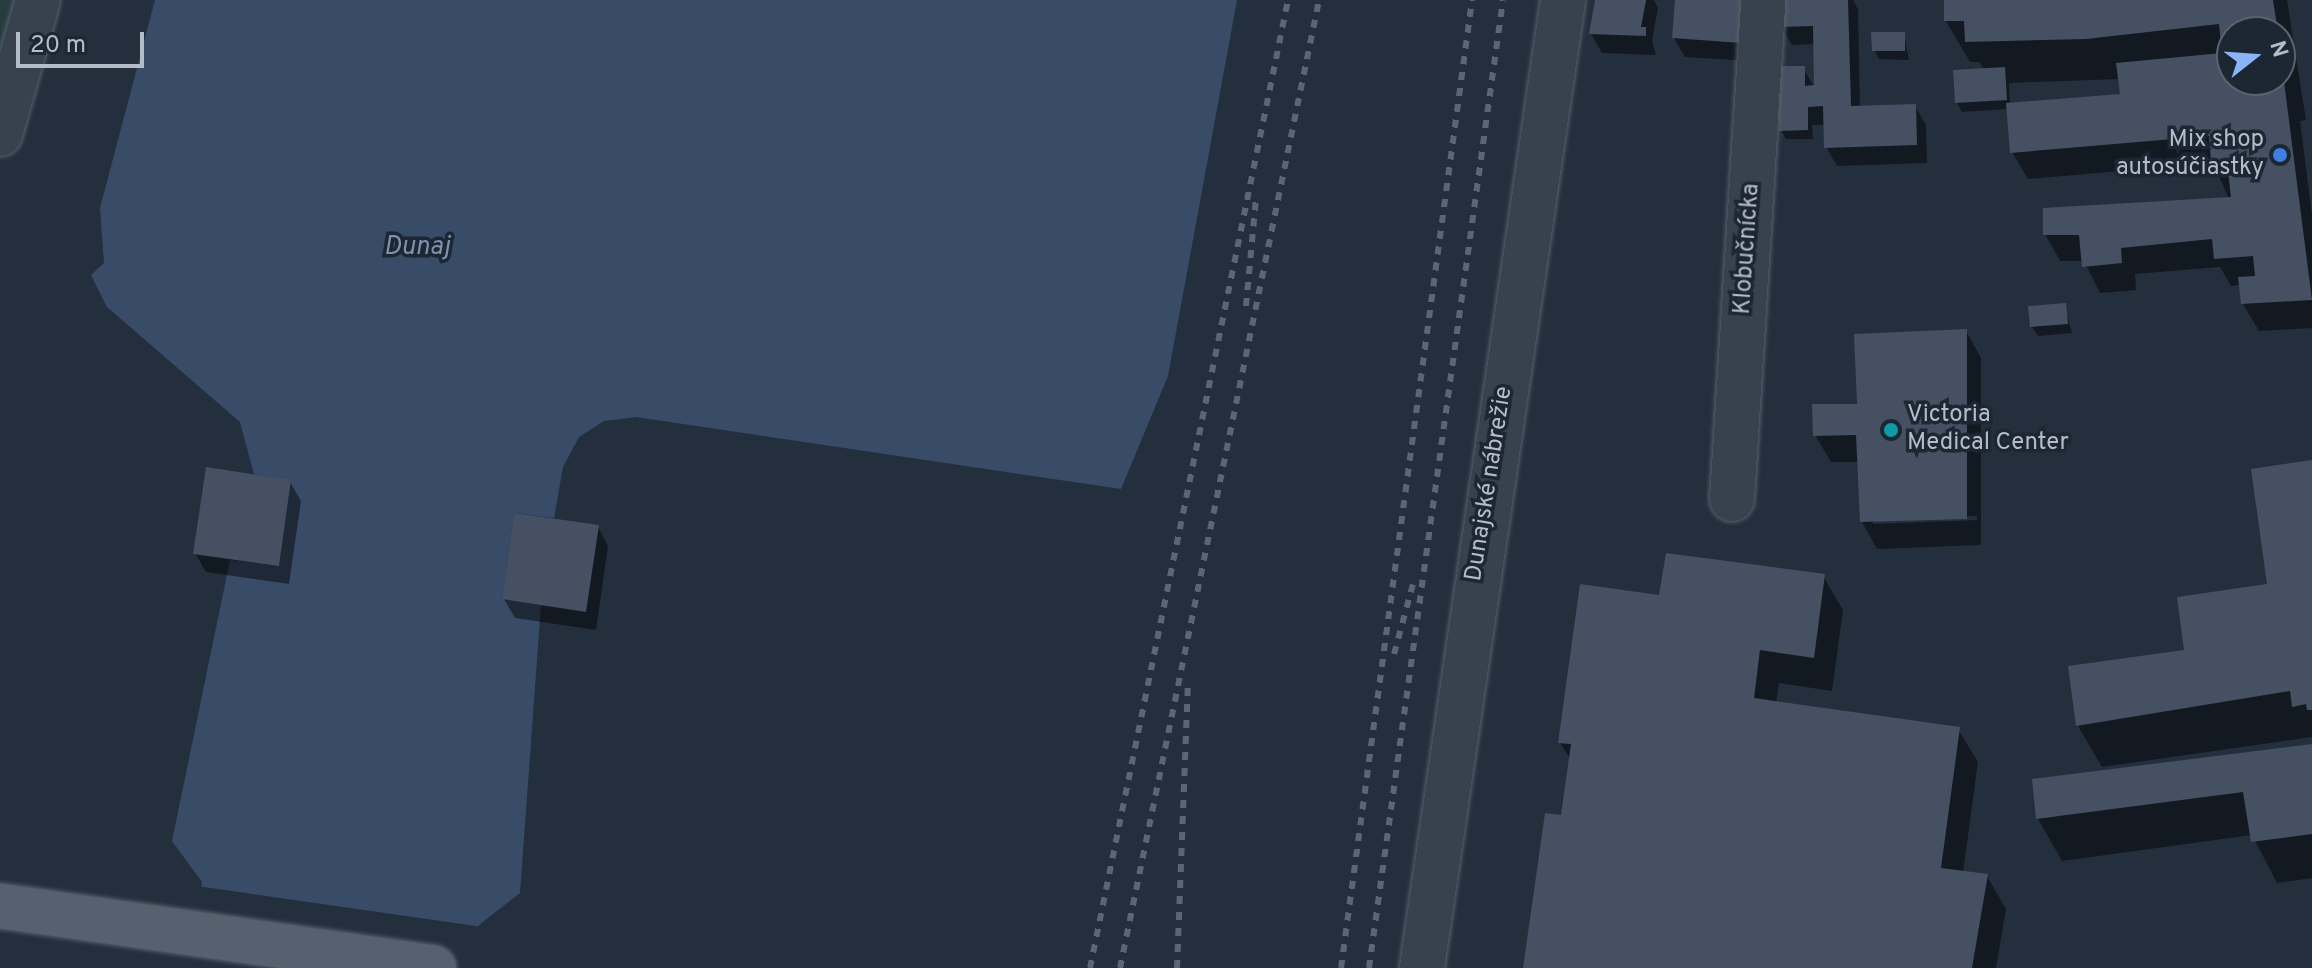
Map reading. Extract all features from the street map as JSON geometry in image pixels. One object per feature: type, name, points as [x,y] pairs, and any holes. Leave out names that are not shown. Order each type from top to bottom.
[{"type":"main road","points":[[0,906],[434,968]]},
{"type":"street","points":[[0,134],[38,0]]},
{"type":"street","name":"Dunajské nábrežie","points":[[1422,968],[1563,0]]},
{"type":"street","name":"Klobučnícka","points":[[1732,499],[1763,0]]},
{"type":"green space","points":[[0,0],[16,0],[0,64]]},
{"type":"water","name":"Dunaj","points":[[155,0],[1237,0],[1168,376],[1121,489],[636,417],[604,421],[579,437],[563,467],[554,518],[514,513],[502,599],[541,605],[520,893],[479,925],[474,968],[189,968],[202,882],[172,841],[230,560],[279,565],[291,481],[254,474],[240,422],[107,307],[91,275],[104,263],[100,208]]},
{"type":"pier","points":[[197,886],[483,927],[478,968],[185,968]]},
{"type":"building","points":[[1595,0],[1646,0],[1641,27],[1646,27],[1646,36],[1589,34]]},
{"type":"building","points":[[1675,0],[1746,0],[1742,43],[1672,38]]},
{"type":"building","points":[[1779,0],[1848,0],[1851,106],[1916,104],[1917,145],[1824,148],[1823,106],[1808,107],[1808,130],[1779,131],[1777,66],[1805,66],[1805,86],[1814,85],[1813,26],[1779,27]]},
{"type":"building","points":[[1944,0],[2273,0],[2276,16],[2216,16],[2216,24],[2086,39],[1965,42],[1964,21],[1944,21]]},
{"type":"building","points":[[1871,32],[1905,32],[1905,51],[1872,51]]},
{"type":"building","points":[[2216,54],[2216,96],[2286,96],[2312,300],[2241,304],[2238,277],[2255,276],[2253,256],[2214,259],[2212,239],[2121,248],[2122,263],[2082,267],[2079,235],[2043,235],[2043,208],[2231,197],[2228,172],[2212,174],[2209,136],[2010,153],[2006,103],[2120,94],[2116,63]]},
{"type":"building","points":[[2005,67],[2007,100],[1955,103],[1953,70]]},
{"type":"building","points":[[2066,303],[2068,324],[2030,327],[2028,306]]},
{"type":"building","name":"Victoria Medical Center","points":[[1967,329],[1967,519],[1860,522],[1856,435],[1813,436],[1812,404],[1857,404],[1854,334]]},
{"type":"building","points":[[2312,460],[2312,710],[2307,710],[2306,704],[2292,707],[2290,691],[2076,726],[2068,666],[2184,650],[2177,597],[2267,584],[2251,469]]},
{"type":"building","points":[[206,467],[291,480],[279,566],[193,554]]},
{"type":"building","points":[[514,513],[599,525],[586,612],[502,599]]},
{"type":"building","points":[[1666,553],[1825,574],[1814,658],[1760,650],[1754,698],[1960,727],[1941,868],[1988,874],[1972,968],[1523,968],[1545,813],[1561,815],[1571,744],[1558,743],[1580,584],[1659,595]]},
{"type":"building","points":[[2312,744],[2312,834],[2251,842],[2243,792],[2036,819],[2032,779]]},
{"type":"railway","points":[[1090,968],[1288,0]]},
{"type":"railway","points":[[1120,968],[1319,0]]},
{"type":"railway","points":[[1341,968],[1472,0]]},
{"type":"railway","points":[[1369,968],[1503,0]]},
{"type":"railway","points":[[1246,306],[1256,199]]},
{"type":"railway","points":[[1394,654],[1413,584]]},
{"type":"railway","points":[[1177,968],[1188,682]]},
{"type":"place","name":"Mix shop autosúčiastky","points":[[2280,155]]},
{"type":"place","name":"Victoria Medical Center","points":[[1891,430]]}]
